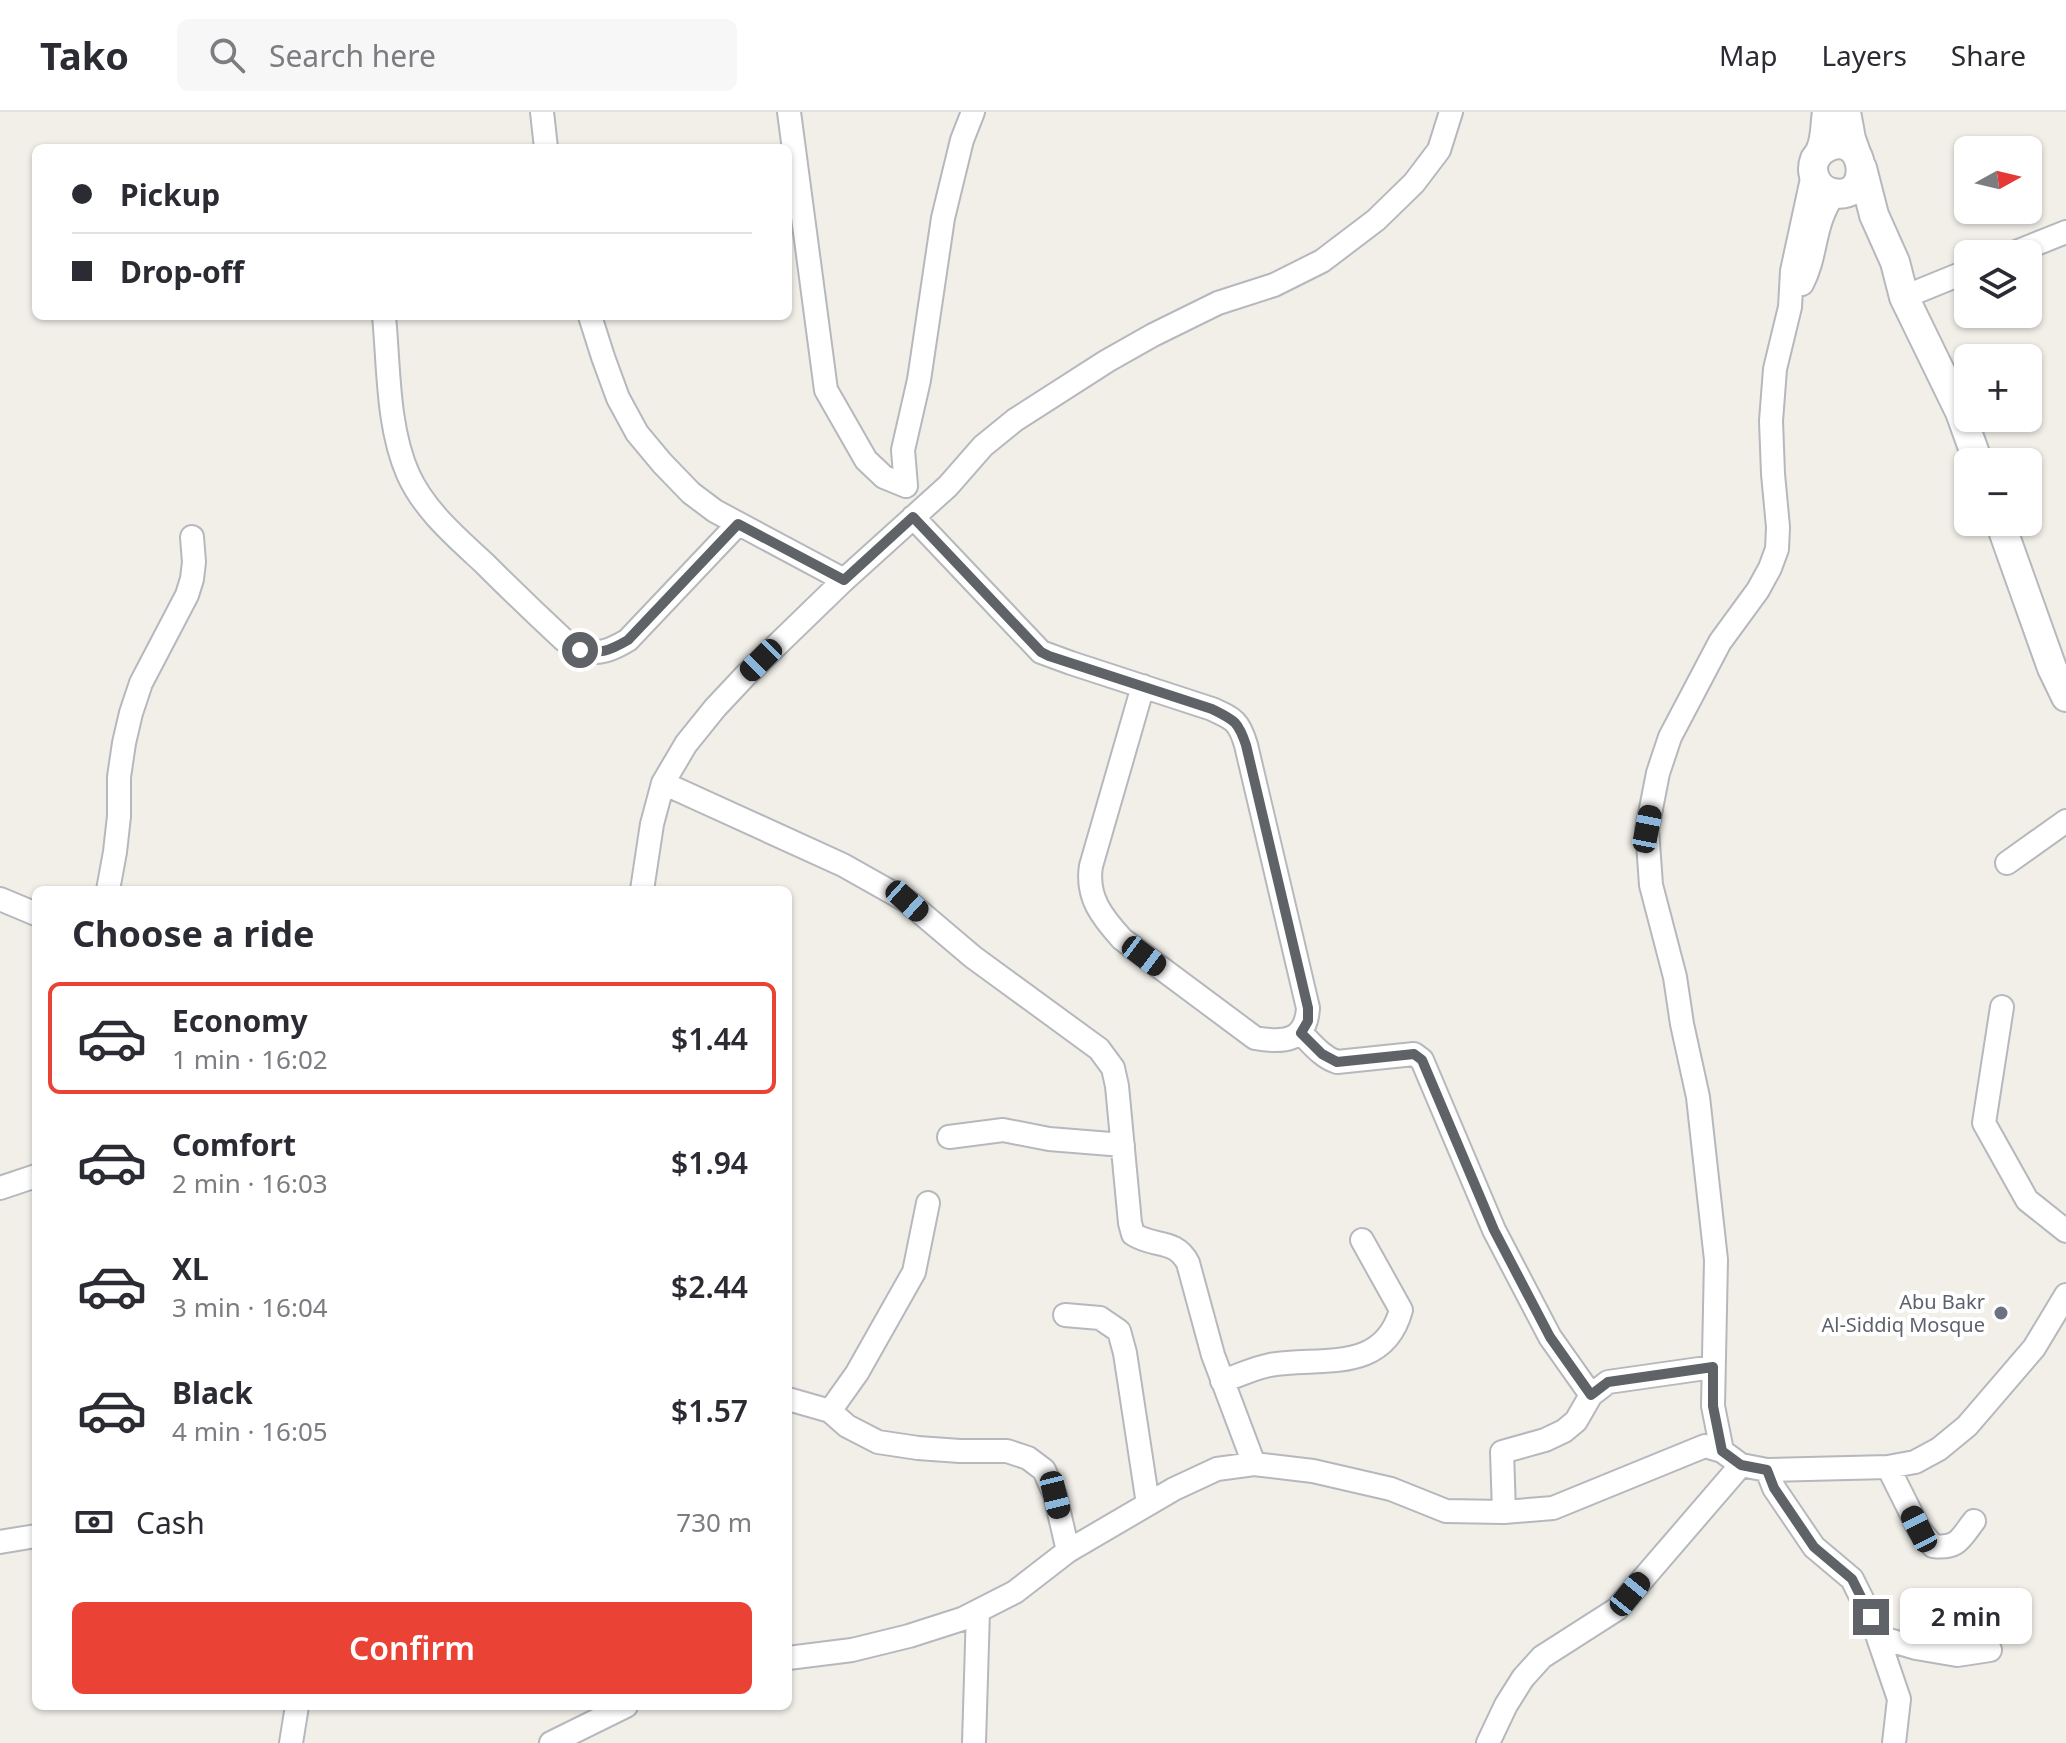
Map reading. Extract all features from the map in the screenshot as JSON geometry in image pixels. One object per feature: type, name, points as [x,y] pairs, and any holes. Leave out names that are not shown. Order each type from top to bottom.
[{"type":"street","points":[[542,112],[546,144]]},
{"type":"street","points":[[789,112],[826,390],[866,460],[884,477],[906,486],[903,450],[919,380],[943,218],[962,140],[973,112]]},
{"type":"street","points":[[643,886],[652,824],[663,783],[686,744],[715,708],[783,638],[948,486],[983,446],[1015,420],[1153,335],[1218,303],[1274,285],[1322,261],[1376,220],[1404,192],[1439,150],[1451,112]]},
{"type":"street","points":[[1722,1451],[1713,1406],[1716,1260],[1698,1097],[1675,977],[1651,885],[1647,829],[1658,773],[1670,737],[1720,642],[1758,590],[1777,549],[1771,421],[1775,369],[1790,307],[1792,271],[1827,112]]},
{"type":"street","points":[[1846,112],[1874,215],[1895,262],[1904,297]]},
{"type":"street","points":[[1844,145],[1859,160],[1858,183],[1848,191],[1838,193],[1822,188],[1817,162],[1828,146],[1844,145]]},
{"type":"street","points":[[1838,193],[1862,221],[1882,268],[1904,297],[1960,412],[1973,448]]},
{"type":"street","points":[[1790,307],[1807,273],[1822,214],[1838,193]]},
{"type":"street","points":[[2042,242],[2066,232]]},
{"type":"street","points":[[1904,297],[1954,277]]},
{"type":"street","points":[[384,320],[393,415],[408,474],[424,501],[445,526],[564,640],[580,650],[595,653],[611,650],[628,640],[738,524]]},
{"type":"street","points":[[591,320],[618,398],[637,433],[691,493],[715,511],[844,580]]},
{"type":"street","points":[[913,517],[1041,652],[1049,656],[1143,686],[1212,709],[1234,719],[1239,725],[1308,1008],[1308,1021],[1301,1033],[1270,1041],[1255,1038],[1122,939],[1092,899],[1091,866],[1143,686]]},
{"type":"street","points":[[2005,536],[2052,668],[2066,697]]},
{"type":"street","points":[[109,886],[127,728],[141,683],[187,595],[194,562],[192,537]]},
{"type":"street","points":[[663,783],[843,865],[907,901],[973,957],[1099,1049],[1113,1068],[1117,1086],[1133,1234],[1142,1240],[1173,1246],[1183,1253],[1213,1355],[1254,1464]]},
{"type":"street","points":[[2007,863],[2066,821]]},
{"type":"street","points":[[0,899],[32,912]]},
{"type":"street","points":[[2002,1007],[1984,1123],[2027,1200],[2066,1231]]},
{"type":"street","points":[[1301,1033],[1322,1054],[1337,1062],[1414,1054],[1422,1060],[1494,1230],[1550,1337],[1591,1395]]},
{"type":"street","points":[[949,1137],[1003,1130],[1049,1139],[1123,1145]]},
{"type":"street","points":[[0,1188],[32,1177]]},
{"type":"street","points":[[830,1411],[857,1373],[914,1272],[928,1203]]},
{"type":"street","points":[[1222,1381],[1268,1365],[1326,1362],[1377,1349],[1389,1335],[1401,1310],[1362,1240]]},
{"type":"street","points":[[792,1658],[852,1650],[962,1619],[1015,1592],[1068,1551],[1174,1489],[1217,1469],[1254,1464],[1313,1471],[1391,1489],[1446,1511],[1504,1512],[1553,1508],[1705,1446],[1722,1451],[1741,1465],[1767,1470],[1888,1467],[1915,1462],[1939,1449],[1967,1426],[2034,1348],[2066,1295]]},
{"type":"street","points":[[1065,1315],[1100,1318],[1119,1331],[1148,1504]]},
{"type":"street","points":[[1504,1512],[1502,1452],[1545,1440],[1564,1431],[1576,1421],[1591,1395],[1608,1382],[1713,1367]]},
{"type":"street","points":[[792,1400],[830,1411],[847,1426],[878,1442],[960,1451],[1007,1451],[1028,1458],[1044,1470],[1055,1495],[1068,1551]]},
{"type":"street","points":[[1488,1743],[1506,1705],[1523,1678],[1542,1657],[1617,1609],[1741,1465]]},
{"type":"street","points":[[1888,1467],[1919,1529],[1933,1546],[1947,1548],[1957,1543],[1974,1521]]},
{"type":"street","points":[[1767,1470],[1774,1488],[1814,1547],[1852,1579],[1871,1617],[1899,1699],[1894,1743]]},
{"type":"street","points":[[0,1542],[32,1537]]},
{"type":"street","points":[[974,1743],[978,1611]]},
{"type":"street","points":[[1879,1637],[1957,1655],[1990,1650]]},
{"type":"street","points":[[291,1743],[296,1710]]},
{"type":"street","points":[[551,1743],[614,1710]]},
{"type":"place","name":"Abu Bakr Al-Siddiq Mosque","points":[[2001,1313]]},
{"type":"route","points":[[580,650],[595,653],[611,650],[628,640],[738,524],[844,580],[913,517],[1041,652],[1234,719],[1246,745],[1308,1008],[1308,1021],[1301,1033],[1322,1054],[1337,1062],[1414,1054],[1422,1060],[1494,1230],[1550,1337],[1591,1395],[1608,1382],[1713,1367],[1713,1406],[1722,1451],[1741,1465],[1767,1470],[1774,1488],[1814,1547],[1852,1579],[1871,1617]]}]
